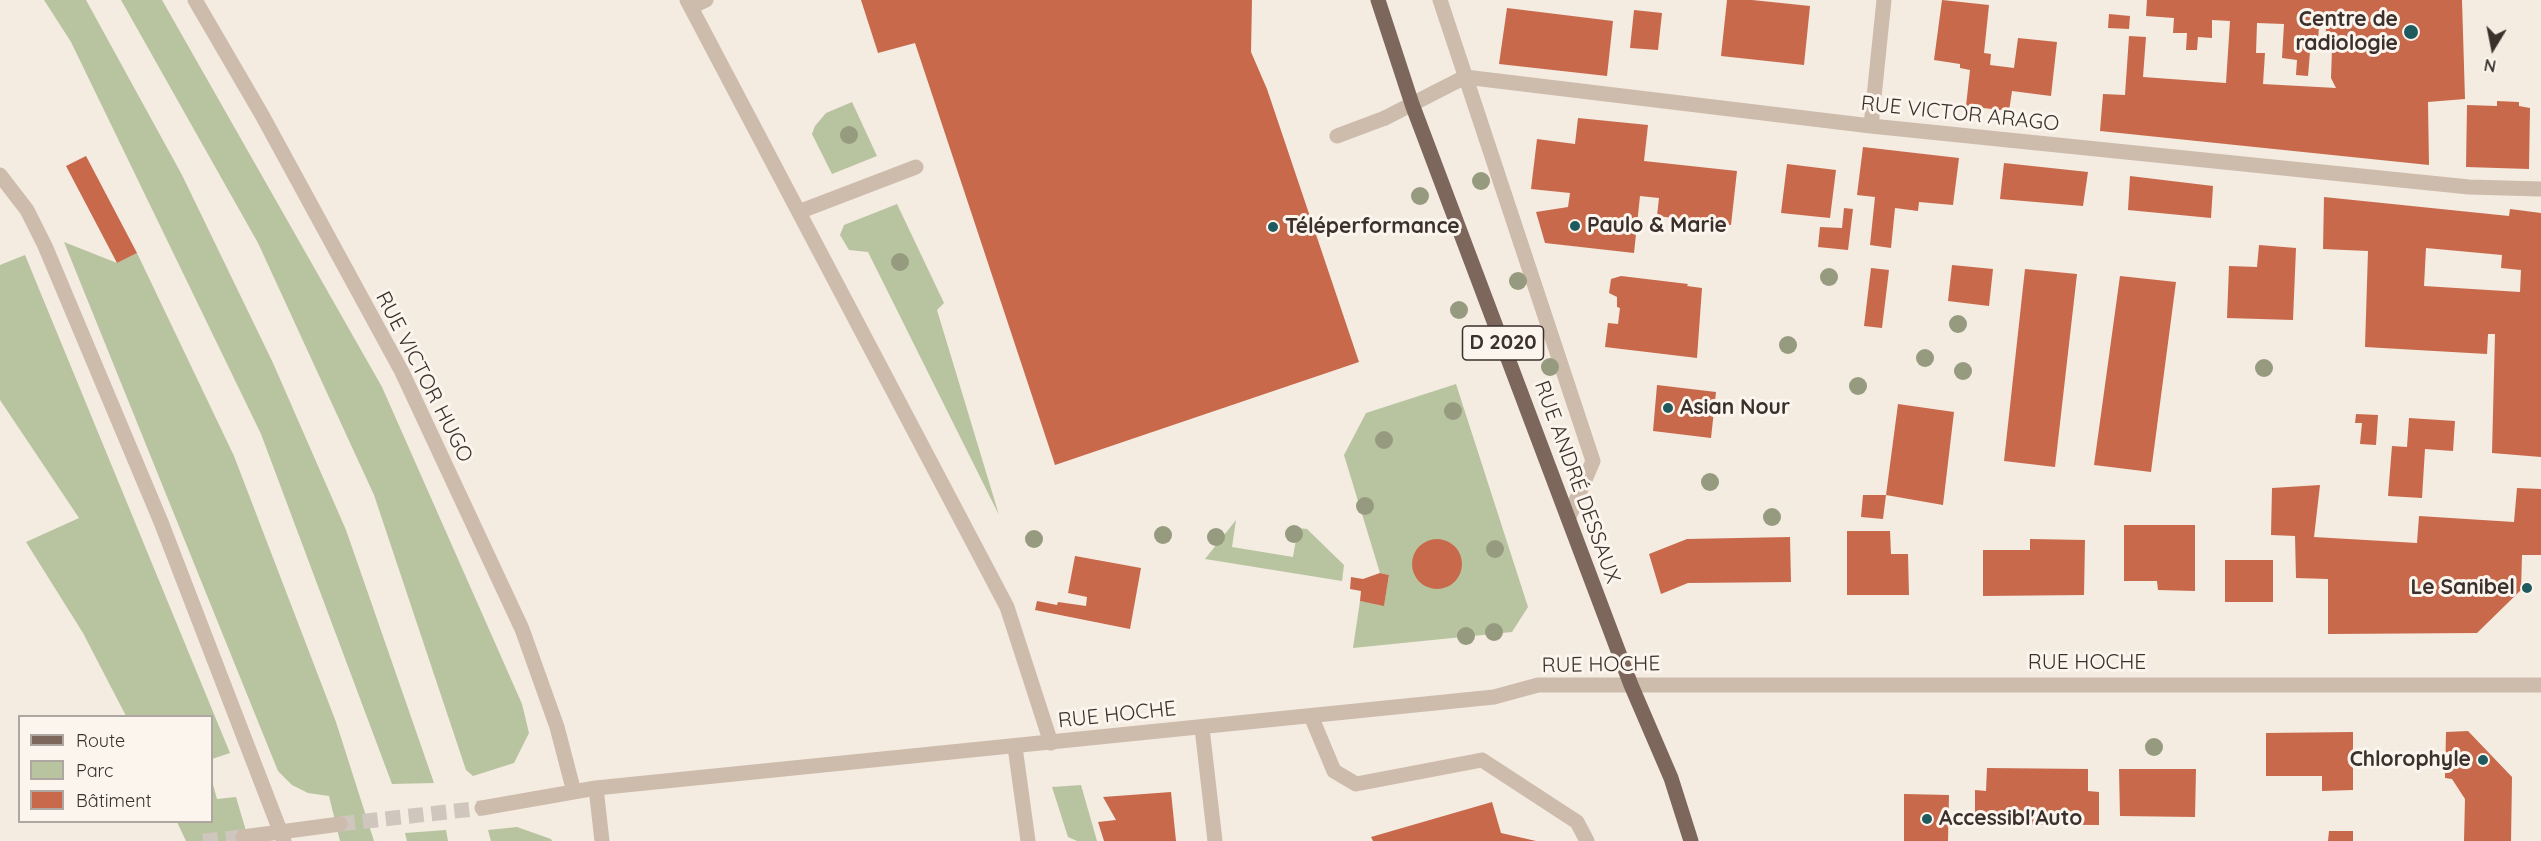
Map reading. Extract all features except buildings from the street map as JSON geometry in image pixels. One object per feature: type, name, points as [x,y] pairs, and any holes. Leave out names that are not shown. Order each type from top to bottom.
[{"type":"main road","name":"RUE ANDRÉ DESSAUX","points":[[1378,0],[1412,104],[1631,685],[1671,778],[1691,841]]},
{"type":"street","name":"RUE VICTOR HUGO","points":[[195,0],[262,115],[402,372],[522,629],[557,727],[574,792]]},
{"type":"street","points":[[706,0],[689,4],[801,212],[1007,607],[1051,743]]},
{"type":"street","points":[[1440,0],[1593,461],[1569,517]]},
{"type":"street","points":[[1871,126],[1884,0]]},
{"type":"street","points":[[1337,136],[1385,118],[1465,77]]},
{"type":"street","name":"RUE VICTOR ARAGO","points":[[1465,77],[1871,126],[2469,187],[2541,189]]},
{"type":"street","points":[[801,212],[916,167]]},
{"type":"street","points":[[0,175],[27,210],[45,246],[161,522],[283,836]]},
{"type":"street","name":"RUE HOCHE","points":[[482,808],[596,788],[1494,697],[1538,685],[2541,685]]},
{"type":"street","points":[[1311,716],[1334,771],[1356,784],[1482,760],[1577,822],[1587,841]]},
{"type":"street","points":[[1202,728],[1215,841]]},
{"type":"street","points":[[1015,747],[1028,841]]},
{"type":"street","points":[[596,788],[602,841]]},
{"type":"street","points":[[243,837],[283,836],[340,824]]},
{"type":"green space","points":[[44,0],[86,0],[182,175],[273,363],[346,530],[434,783],[392,784],[261,434],[71,42]]},
{"type":"green space","points":[[121,0],[162,0],[382,387],[522,704],[529,733],[514,763],[473,776],[466,770],[374,495],[258,243]]},
{"type":"green space","points":[[852,102],[877,156],[832,174],[812,134],[815,126],[826,113]]},
{"type":"green space","points":[[897,204],[944,303],[937,310],[999,515],[868,252],[849,250],[840,235],[844,225]]},
{"type":"green space","points":[[64,242],[117,263],[137,253],[234,456],[336,722],[374,841],[340,841],[329,796],[308,793],[292,785],[278,771]]},
{"type":"green space","points":[[25,255],[230,753],[213,759],[213,715],[125,715],[83,633],[26,542],[79,518],[0,400],[0,265]]},
{"type":"green space","points":[[1456,384],[1528,607],[1512,632],[1353,648],[1360,601],[1384,605],[1389,575],[1380,573],[1344,455],[1366,413]]},
{"type":"green space","points":[[1236,520],[1232,547],[1293,557],[1298,528],[1307,529],[1344,565],[1342,581],[1205,559]]},
{"type":"green space","points":[[213,785],[217,799],[236,797],[249,841],[186,841],[177,823],[213,823]]},
{"type":"green space","points":[[1081,785],[1097,841],[1077,841],[1068,837],[1052,787]]},
{"type":"green space","points":[[517,827],[552,841],[491,841],[488,830]]},
{"type":"green space","points":[[446,830],[448,841],[407,841],[405,833]]},
{"type":"tunnel","points":[[340,824],[482,808]]},
{"type":"tunnel","points":[[203,841],[243,837]]},
{"type":"place","name":"Centre de radiologie","points":[[2411,32]]},
{"type":"place","name":"Paulo & Marie","points":[[1575,226]]},
{"type":"place","name":"Téléperformance","points":[[1273,227]]},
{"type":"place","name":"Asian Nour","points":[[1668,408]]},
{"type":"place","name":"Le Sanibel","points":[[2527,588]]},
{"type":"place","name":"Chlorophyle","points":[[2483,760]]},
{"type":"place","name":"Accessibl'Auto","points":[[1927,819]]}]
